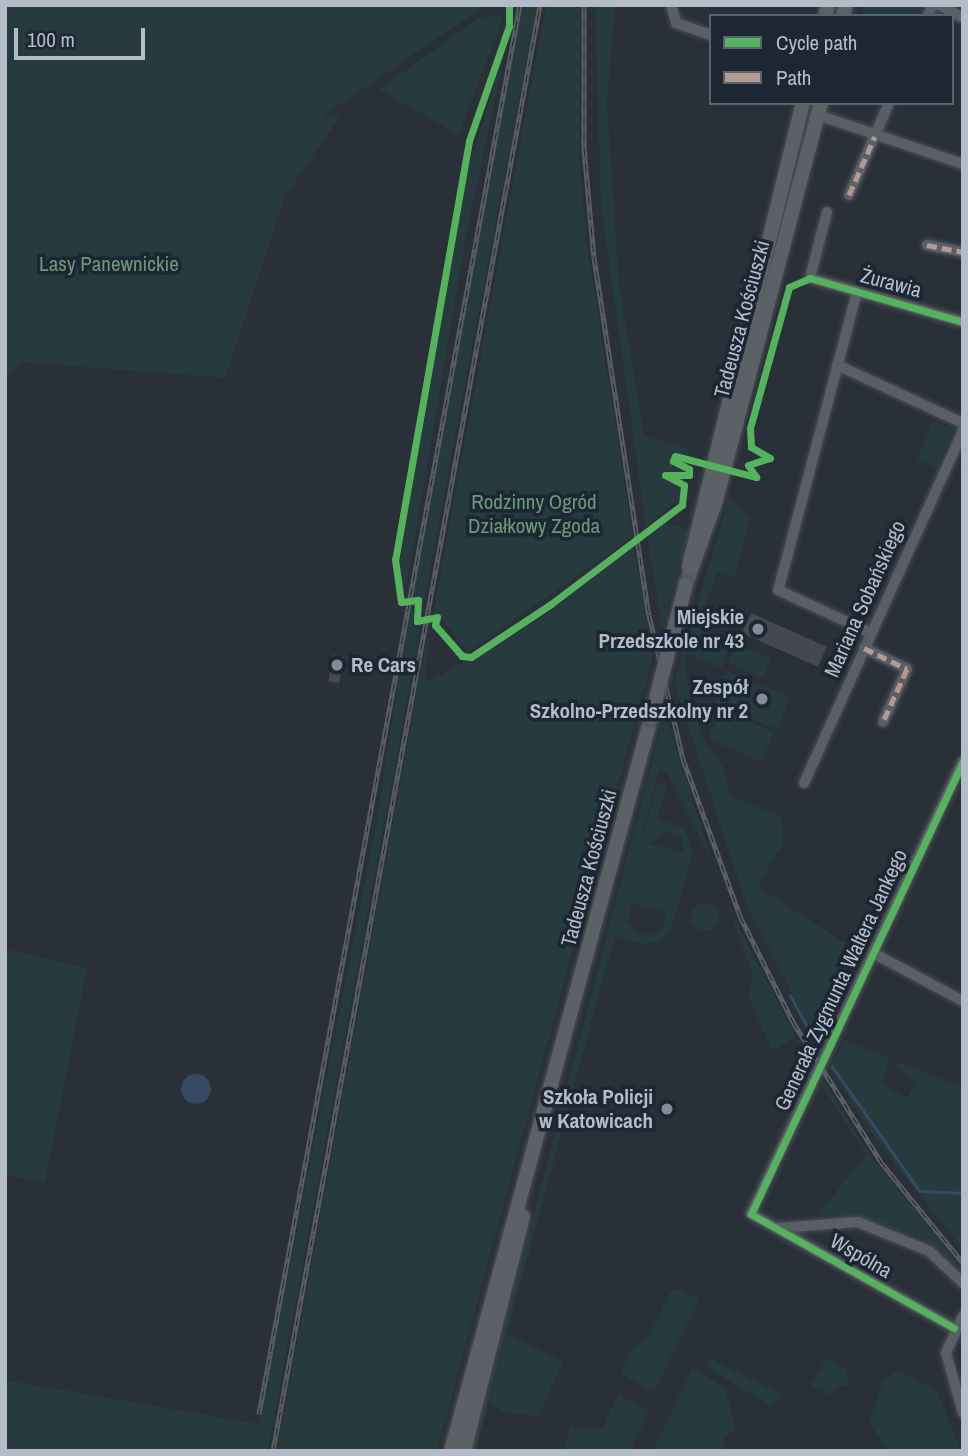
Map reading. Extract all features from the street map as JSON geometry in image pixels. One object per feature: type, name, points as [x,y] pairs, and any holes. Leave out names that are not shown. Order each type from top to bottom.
[{"type":"main road","name":"Tadeusza Kościuszki","points":[[451,1451],[503,1253],[533,1163],[651,718],[803,105]]},
{"type":"main road","name":"Tadeusza Kościuszki","points":[[685,584],[712,513],[819,109]]},
{"type":"main road","name":"Tadeusza Kościuszki","points":[[464,1451],[516,1256],[533,1163]]},
{"type":"street","points":[[671,5],[676,23],[709,33]]},
{"type":"street","points":[[939,5],[963,18]]},
{"type":"street","points":[[849,195],[888,105]]},
{"type":"street","points":[[819,109],[875,136],[963,164]]},
{"type":"street","name":"Żurawia","points":[[827,212],[810,278],[963,321]]},
{"type":"street","points":[[927,245],[963,252]]},
{"type":"street","name":"Żurawia","points":[[857,292],[778,590],[871,633]]},
{"type":"street","points":[[837,365],[963,423]]},
{"type":"street","name":"Mariana Sobańskiego","points":[[804,783],[963,431]]},
{"type":"street","points":[[864,648],[906,669],[884,722]]},
{"type":"street","name":"Generała Zygmunta Waltera Jankego","points":[[751,1214],[963,761]]},
{"type":"street","points":[[873,953],[963,1002]]},
{"type":"street","name":"Wspólna","points":[[751,1214],[954,1328]]},
{"type":"street","name":"Wspólna","points":[[778,1228],[858,1222],[929,1251],[963,1283]]},
{"type":"street","points":[[963,1315],[954,1328],[946,1358],[963,1413]]},
{"type":"green space","name":"Lasy Panewnickie","points":[[5,5],[486,5],[323,116],[341,115],[285,196],[225,378],[20,362],[5,379]]},
{"type":"green space","points":[[522,5],[537,5],[421,616],[420,598],[411,600]]},
{"type":"green space","name":"Rodzinny Ogród Działkowy Zgoda","points":[[546,5],[580,5],[579,158],[586,238],[633,537],[468,652],[440,616],[433,615]]},
{"type":"green space","points":[[595,5],[615,5],[607,103],[619,285],[644,436],[689,449],[685,493],[646,527],[601,204]]},
{"type":"green space","points":[[863,5],[928,5],[928,14],[863,14]]},
{"type":"green space","points":[[493,15],[503,18],[458,135],[379,89],[479,18]]},
{"type":"green space","points":[[507,42],[467,231],[407,583],[399,585],[398,559],[464,183]]},
{"type":"green space","points":[[933,421],[953,429],[938,468],[917,460]]},
{"type":"green space","points":[[729,498],[750,519],[734,578],[718,572],[696,627],[732,643],[722,668],[686,653],[685,672],[701,736],[724,768],[730,796],[781,817],[783,844],[759,883],[761,889],[859,952],[816,1040],[747,906],[674,682]]},
{"type":"green space","points":[[665,522],[689,530],[662,628],[647,534]]},
{"type":"green space","points":[[634,547],[653,656],[437,1451],[277,1451],[430,622],[425,676],[430,681],[541,618]]},
{"type":"green space","points":[[410,605],[421,624],[268,1451],[5,1451],[5,1380],[259,1424],[376,825]]},
{"type":"green space","points":[[737,644],[771,659],[762,678],[728,663]]},
{"type":"green space","points":[[727,671],[791,698],[777,729],[714,702]]},
{"type":"green space","points":[[721,709],[774,733],[761,762],[708,738]]},
{"type":"green space","points":[[665,712],[712,862],[669,776],[660,768],[507,1334],[563,1362],[538,1416],[505,1413],[489,1403],[476,1451],[472,1451]]},
{"type":"green space","points":[[658,782],[667,784],[657,819],[685,829],[693,852],[671,930],[660,941],[644,944],[614,936]],"holes":[[[665,830],[682,838],[684,853],[650,844]],[[632,904],[667,913],[663,928],[651,936],[636,933],[628,921]]]},
{"type":"green space","points":[[705,903],[715,907],[719,917],[715,927],[705,931],[695,927],[691,917],[695,907]]},
{"type":"green space","points":[[728,907],[796,1037],[773,1051],[748,996],[753,975]]},
{"type":"green space","points":[[5,949],[87,968],[45,1183],[5,1175]]},
{"type":"green space","points":[[845,1040],[890,1058],[881,1084],[907,1098],[917,1080],[895,1068],[898,1062],[963,1087],[963,1249],[882,1148],[829,1068]]},
{"type":"green space","points":[[823,1079],[868,1153],[963,1268],[963,1280],[918,1236],[855,1216],[818,1214],[866,1155],[821,1085]]},
{"type":"green space","points":[[681,1290],[699,1300],[654,1392],[620,1373],[634,1346],[647,1340],[671,1291]]},
{"type":"green space","points":[[827,1357],[846,1370],[849,1386],[839,1386],[832,1395],[811,1385]]},
{"type":"green space","points":[[712,1358],[782,1394],[771,1406],[707,1367]]},
{"type":"green space","points":[[693,1368],[725,1389],[736,1430],[724,1437],[724,1451],[652,1451]]},
{"type":"green space","points":[[899,1370],[937,1392],[961,1451],[889,1451],[869,1423],[883,1381]]},
{"type":"green space","points":[[619,1395],[649,1411],[630,1451],[563,1451],[570,1426],[602,1429]]},
{"type":"water","points":[[196,1074],[202,1075],[210,1083],[210,1095],[202,1103],[196,1104],[190,1103],[182,1095],[181,1089],[182,1083],[190,1075]]},
{"type":"building","points":[[751,613],[827,647],[818,667],[742,633]]},
{"type":"building","name":"Re Cars","points":[[333,655],[344,657],[339,683],[328,682]]},
{"type":"waterway","points":[[790,995],[820,1049]]},
{"type":"waterway","points":[[832,1066],[920,1191],[963,1193]]},
{"type":"railway","points":[[259,1414],[520,5]]},
{"type":"railway","points":[[273,1451],[540,5]]},
{"type":"railway","points":[[584,5],[584,148],[594,257],[649,615],[683,759],[740,916],[793,1022],[881,1162],[963,1263]]},
{"type":"marked path","points":[[849,195],[875,136]]},
{"type":"marked path","points":[[927,245],[963,252]]},
{"type":"marked path","points":[[864,648],[907,669],[883,722]]},
{"type":"cycle path","points":[[509,5],[509,26],[469,141],[395,559],[401,602],[418,600],[417,621],[437,617],[435,625],[462,656],[471,657],[551,604],[682,505],[684,485],[665,475],[689,475],[689,469],[673,461],[675,456],[756,477],[748,465],[770,458],[751,447],[750,428],[789,287],[810,278],[963,322]]},
{"type":"cycle path","points":[[954,1328],[751,1214],[963,761]]},
{"type":"place","name":"Miejskie Przedszkole nr 43","points":[[758,629]]},
{"type":"place","name":"Re Cars","points":[[337,665]]},
{"type":"place","name":"Zespół Szkolno-Przedszkolny nr 2","points":[[762,699]]},
{"type":"place","name":"Szkoła Policji w Katowicach","points":[[667,1109]]}]
